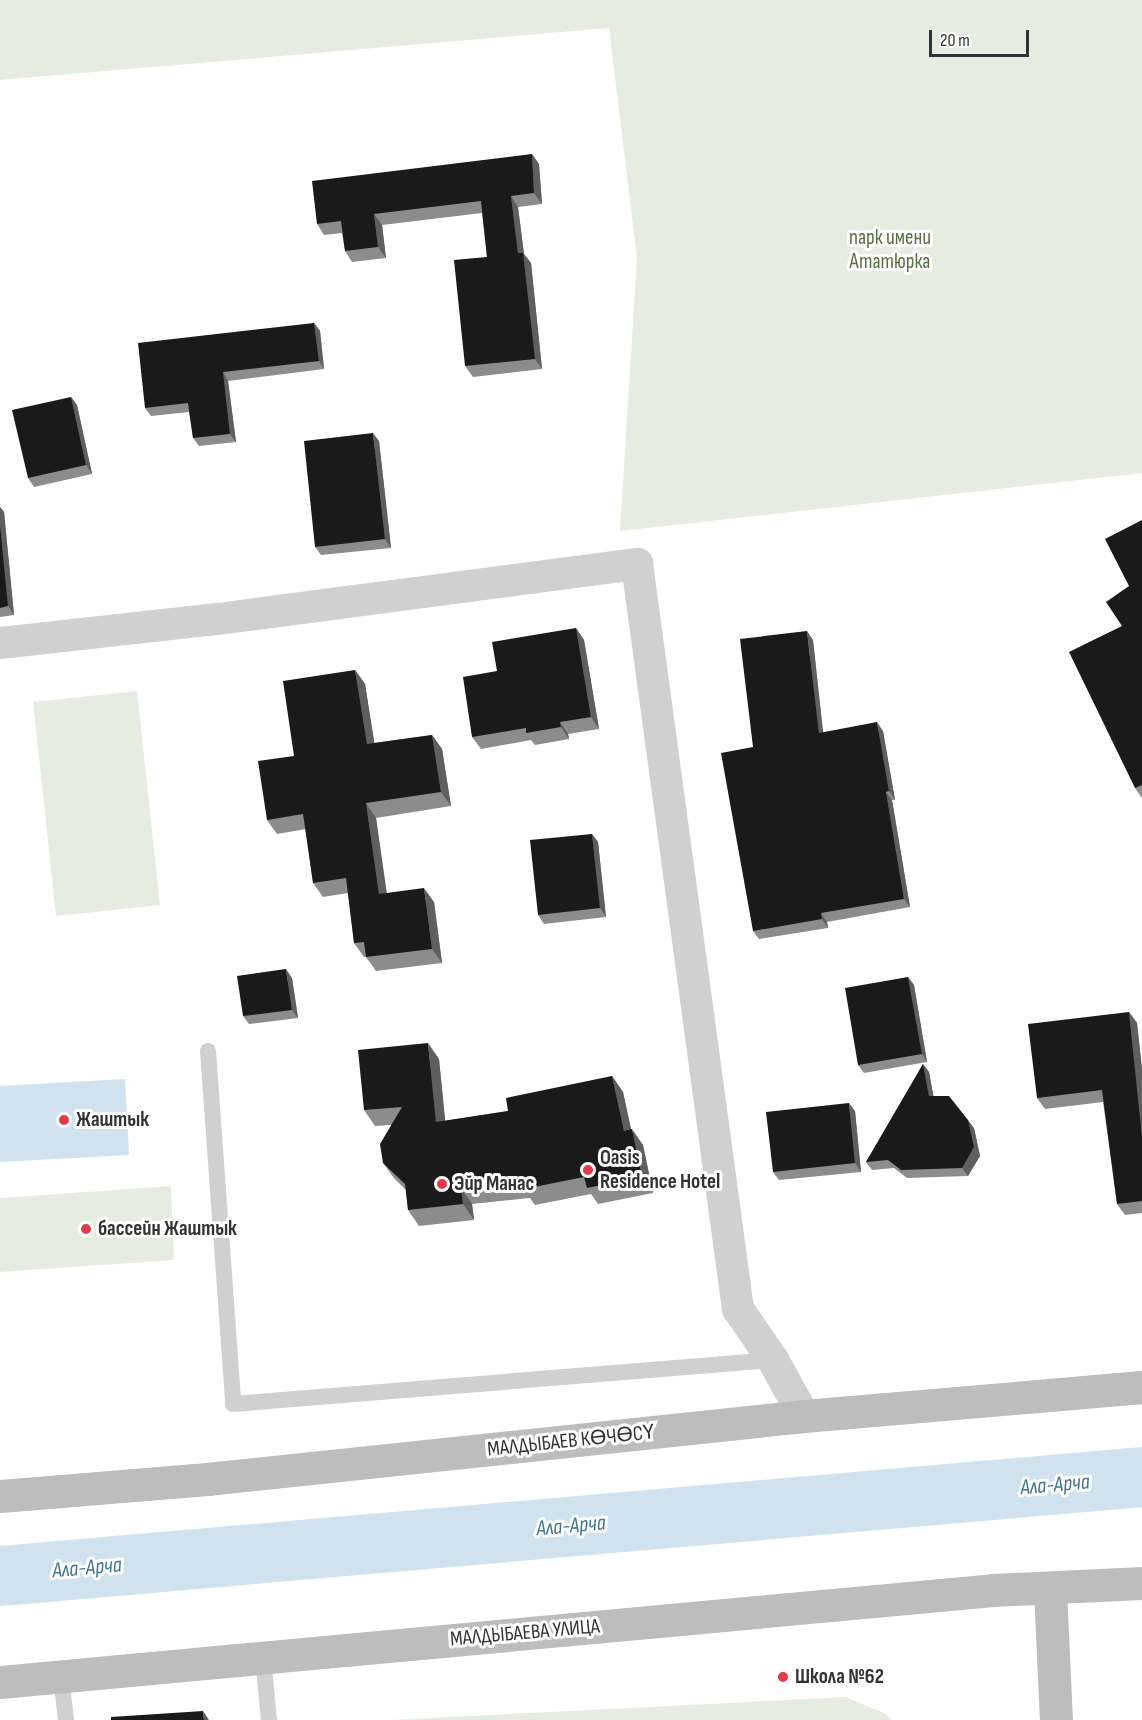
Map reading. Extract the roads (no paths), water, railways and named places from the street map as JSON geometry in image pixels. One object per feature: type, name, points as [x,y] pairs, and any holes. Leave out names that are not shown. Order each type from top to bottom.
[{"type":"street","points":[[0,643],[218,619],[637,564],[738,1309],[773,1360],[804,1416]]},
{"type":"street","name":"МАЛДЫБАЕВ КӨЧӨСҮ","points":[[0,1496],[207,1479],[804,1416],[1142,1387]]},
{"type":"street","points":[[1056,1720],[1050,1589],[1142,1583]]},
{"type":"street","name":"МАЛДЫБАЕВА УЛИЦА","points":[[0,1682],[993,1590],[1050,1589]]},
{"type":"lane","points":[[208,1051],[233,1404],[773,1360]]},
{"type":"lane","points":[[263,1657],[270,1720]]},
{"type":"lane","points":[[60,1676],[66,1720]]},
{"type":"water","name":"Жаштык","points":[[125,1079],[129,1155],[0,1162],[0,1086]]},
{"type":"waterway","name":"Ала-Арча","points":[[0,1576],[1142,1477]]},
{"type":"place","name":"Жаштык","points":[[64,1120]]},
{"type":"place","name":"Oasis Residence Hotel","points":[[588,1170]]},
{"type":"place","name":"Эйр Манас","points":[[442,1184]]},
{"type":"place","name":"бассейн Жаштык","points":[[86,1229]]},
{"type":"place","name":"Школа №62","points":[[783,1677]]},
{"type":"park label","name":"парк имени Ататюрка","points":[[890,250]]}]
